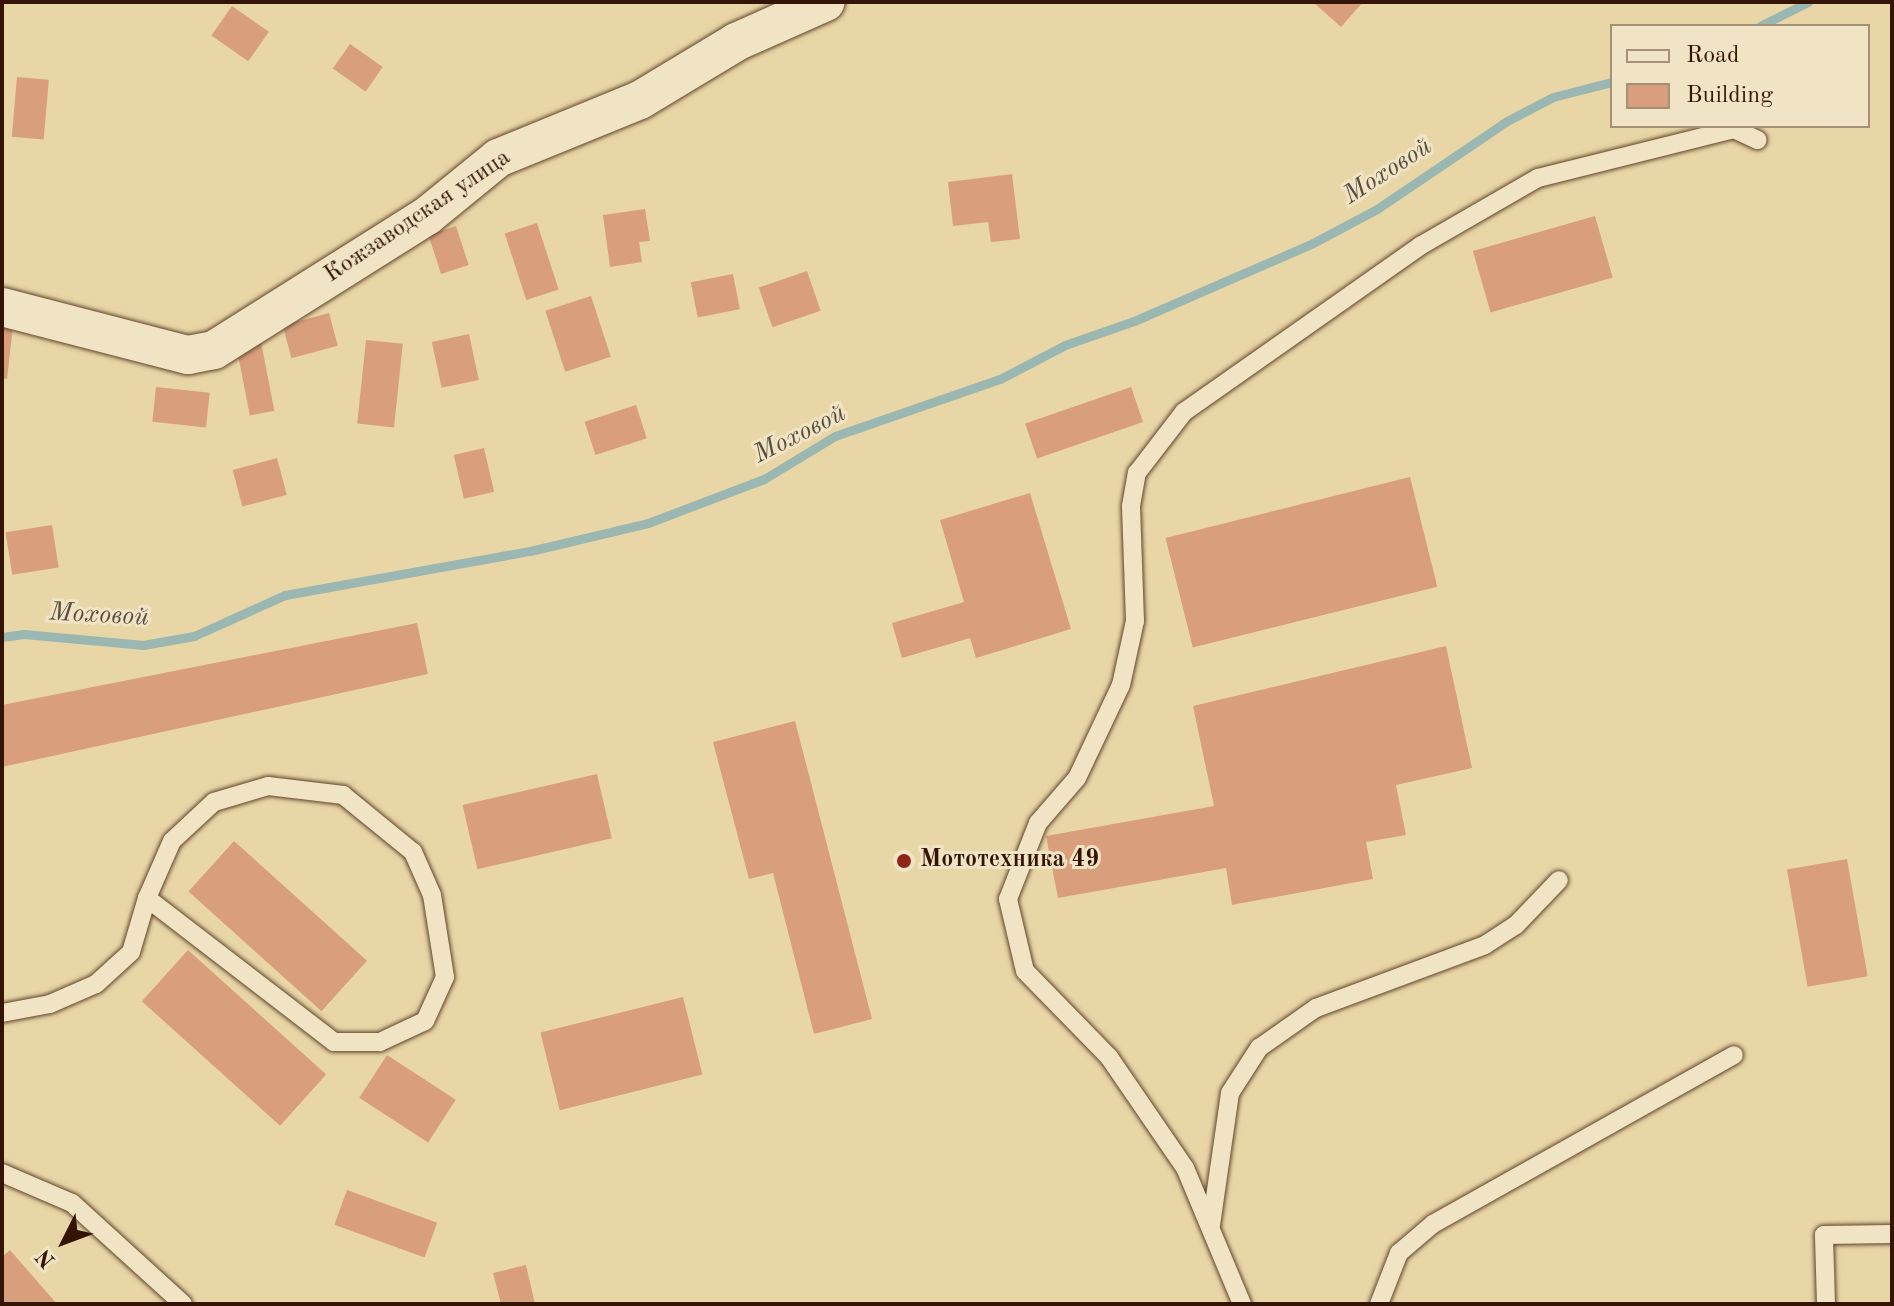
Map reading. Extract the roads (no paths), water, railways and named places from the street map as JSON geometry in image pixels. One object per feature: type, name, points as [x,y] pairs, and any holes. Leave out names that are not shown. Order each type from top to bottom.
[{"type":"street","name":"Кожзаводская улица","points":[[2,307],[188,355],[214,350],[427,216],[498,158],[640,100],[736,42],[826,2]]},
{"type":"lane","points":[[1242,1304],[1185,1168],[1109,1057],[1025,971],[1008,899],[1038,823],[1077,778],[1121,685],[1135,621],[1131,506],[1137,473],[1184,412],[1420,246],[1538,178],[1734,129],[1758,140]]},
{"type":"lane","points":[[2,1013],[50,1004],[96,984],[131,952],[147,898],[172,841],[214,802],[268,786],[343,795],[413,852],[432,895],[445,977],[425,1021],[380,1042],[334,1042],[147,898]]},
{"type":"lane","points":[[1211,1228],[1230,1093],[1259,1048],[1316,1008],[1485,945],[1516,925],[1559,880]]},
{"type":"lane","points":[[1379,1304],[1399,1253],[1433,1224],[1734,1055]]},
{"type":"lane","points":[[2,1173],[72,1203],[183,1304]]},
{"type":"lane","points":[[1826,1304],[1824,1235],[1892,1234]]},
{"type":"waterway","name":"Моховой","points":[[1764,24],[1808,2]]},
{"type":"waterway","name":"Моховой","points":[[2,637],[24,634],[143,645],[194,636],[285,595],[530,551],[648,523],[764,479],[835,436],[1000,379],[1065,345],[1134,321],[1313,243],[1377,209],[1507,121],[1553,97],[1610,83]]},
{"type":"place","name":"Мототехника 49","points":[[904,861]]}]
